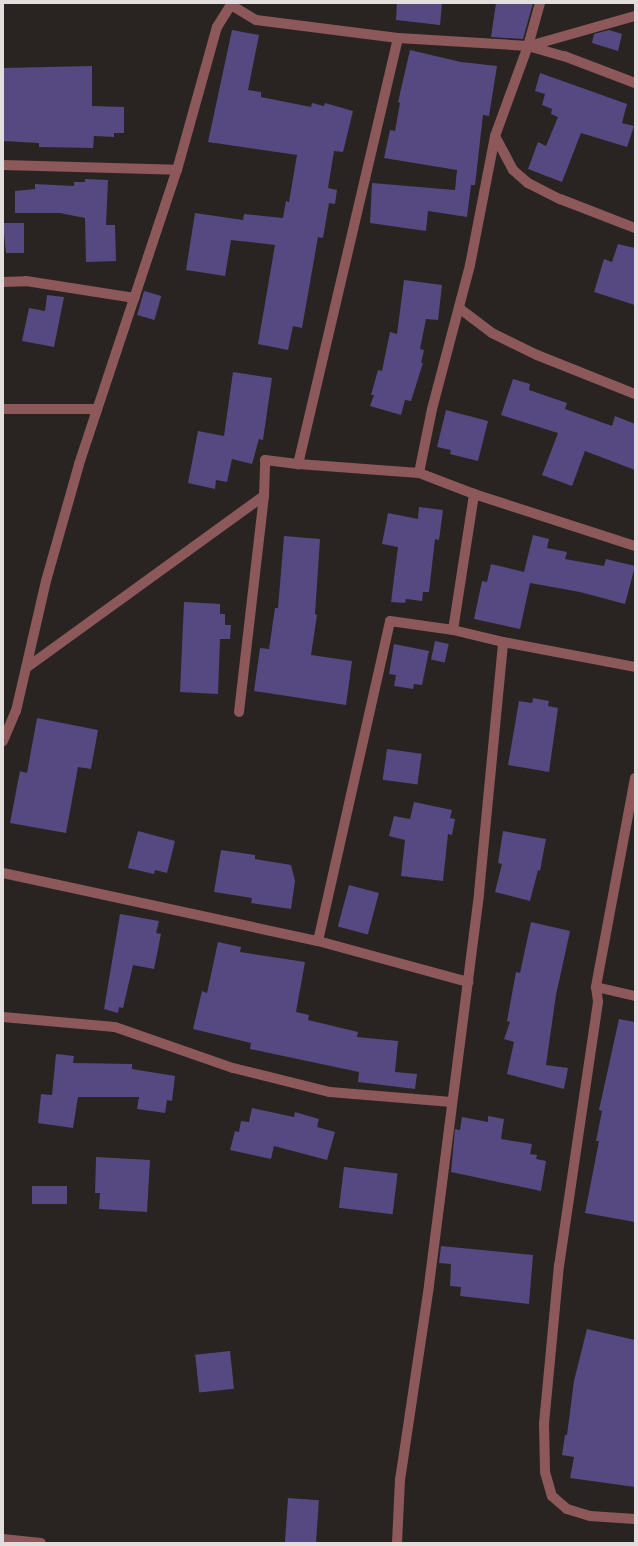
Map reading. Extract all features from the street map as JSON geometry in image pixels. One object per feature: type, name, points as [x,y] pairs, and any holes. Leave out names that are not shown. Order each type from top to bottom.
[{"type":"street","points":[[419,473],[432,409],[459,308],[495,136],[528,46],[540,3]]},
{"type":"street","points":[[3,741],[16,711],[46,581],[97,409],[136,298],[176,170],[217,27],[232,4],[256,20],[398,38],[528,46],[564,56],[635,83]]},
{"type":"street","points":[[528,46],[635,16]]},
{"type":"street","points":[[298,464],[398,38]]},
{"type":"street","points":[[495,136],[513,170],[528,183],[560,200],[635,228]]},
{"type":"street","points":[[3,165],[176,170]]},
{"type":"street","points":[[3,282],[26,281],[136,298]]},
{"type":"street","points":[[459,308],[492,333],[537,355],[635,394]]},
{"type":"street","points":[[3,409],[97,409]]},
{"type":"street","points":[[240,712],[264,496],[265,460],[298,464],[419,473],[474,494],[635,546]]},
{"type":"street","points":[[453,630],[474,494]]},
{"type":"street","points":[[26,668],[264,496]]},
{"type":"street","points":[[318,940],[390,621],[453,630],[503,642],[635,668]]},
{"type":"street","points":[[397,1543],[400,1480],[429,1285],[479,893],[503,642]]},
{"type":"street","points":[[635,778],[633,806],[596,986],[598,1002],[559,1265],[544,1423],[545,1472],[552,1496],[567,1509],[590,1516],[635,1519]]},
{"type":"street","points":[[3,873],[318,940],[354,952],[414,965],[468,982]]},
{"type":"street","points":[[596,986],[635,996]]},
{"type":"street","points":[[3,1017],[115,1027],[233,1068],[330,1092],[452,1102]]},
{"type":"street","points":[[3,1539],[42,1543]]},
{"type":"building","points":[[397,3],[442,3],[440,25],[396,20]]},
{"type":"building","points":[[496,3],[533,3],[523,39],[491,37]]},
{"type":"building","points":[[232,30],[259,35],[248,90],[261,92],[261,97],[311,107],[312,103],[324,106],[325,103],[353,111],[343,152],[334,151],[328,188],[337,190],[335,204],[329,203],[323,238],[318,237],[302,328],[293,326],[288,350],[258,344],[275,245],[231,240],[225,276],[186,270],[195,213],[243,220],[244,214],[283,218],[286,201],[289,202],[297,155],[208,142]]},
{"type":"building","points":[[609,30],[622,34],[618,51],[592,43],[594,34]]},
{"type":"building","points":[[410,50],[461,62],[497,66],[489,116],[483,115],[475,185],[471,185],[467,217],[428,211],[426,231],[370,223],[372,183],[455,190],[457,170],[384,158],[390,130],[395,131],[400,103],[398,102]]},
{"type":"building","points":[[92,66],[92,106],[124,107],[124,133],[114,133],[114,137],[94,136],[93,148],[39,147],[39,143],[3,141],[3,68]]},
{"type":"building","points":[[540,73],[627,104],[622,123],[634,126],[627,147],[581,133],[562,182],[528,169],[538,142],[546,146],[558,117],[551,114],[552,109],[542,105],[545,94],[535,91]]},
{"type":"building","points":[[85,179],[108,180],[106,225],[115,225],[116,261],[86,262],[85,218],[60,213],[15,213],[15,191],[35,189],[35,184],[74,186],[74,182],[85,182]]},
{"type":"building","points":[[3,223],[24,223],[24,253],[6,253]]},
{"type":"building","points":[[618,244],[635,248],[635,305],[594,292],[604,259],[612,262]]},
{"type":"building","points":[[404,280],[442,285],[438,320],[426,319],[420,349],[424,350],[421,363],[423,363],[411,401],[405,400],[401,415],[370,406],[374,395],[371,395],[378,370],[382,371],[390,332],[397,334]]},
{"type":"building","points":[[144,291],[161,296],[154,320],[137,315]]},
{"type":"building","points":[[47,295],[64,297],[54,347],[22,341],[29,308],[45,311]]},
{"type":"building","points":[[233,372],[272,378],[263,440],[259,439],[252,464],[232,459],[227,482],[216,480],[215,489],[188,483],[198,431],[224,436]]},
{"type":"building","points":[[513,379],[530,384],[529,390],[567,403],[565,409],[612,426],[615,416],[635,424],[635,470],[585,451],[572,486],[542,475],[558,433],[501,415]]},
{"type":"building","points":[[446,410],[488,421],[478,461],[450,454],[451,450],[437,447]]},
{"type":"building","points":[[419,507],[443,510],[439,540],[435,539],[429,592],[423,592],[422,601],[406,599],[405,603],[391,602],[398,547],[382,544],[388,513],[418,519]]},
{"type":"building","points":[[533,535],[549,539],[547,548],[567,552],[565,559],[604,566],[606,559],[635,566],[625,604],[580,592],[530,583],[520,629],[474,619],[482,581],[487,582],[491,564],[524,572]]},
{"type":"building","points":[[284,536],[320,539],[315,614],[317,615],[311,655],[352,661],[346,705],[254,691],[260,648],[269,649],[275,608],[278,608]]},
{"type":"building","points":[[184,602],[220,604],[220,614],[225,614],[225,625],[231,625],[230,639],[220,639],[218,694],[180,692]]},
{"type":"building","points":[[435,641],[449,644],[445,662],[431,660]]},
{"type":"building","points":[[394,644],[429,651],[422,685],[414,684],[413,689],[394,686],[396,675],[389,674]]},
{"type":"building","points":[[533,698],[549,701],[548,706],[558,708],[549,772],[508,765],[519,701],[532,703]]},
{"type":"building","points":[[37,718],[98,730],[91,769],[78,767],[66,833],[10,823],[20,771],[27,773]]},
{"type":"building","points":[[387,749],[422,754],[417,785],[383,780]]},
{"type":"building","points":[[414,802],[452,810],[450,818],[455,819],[452,835],[448,834],[443,881],[401,876],[405,840],[389,836],[394,816],[410,819]]},
{"type":"building","points":[[138,831],[175,841],[167,873],[155,870],[154,874],[128,868]]},
{"type":"building","points":[[503,831],[546,839],[540,871],[538,870],[530,901],[495,892],[502,864],[498,863]]},
{"type":"building","points":[[221,850],[255,855],[255,859],[291,865],[295,881],[291,909],[251,903],[252,898],[214,892]]},
{"type":"building","points":[[349,885],[379,893],[368,935],[338,927]]},
{"type":"building","points":[[120,914],[159,921],[156,933],[161,934],[154,969],[133,965],[123,1008],[119,1007],[118,1013],[104,1009]]},
{"type":"building","points":[[531,922],[570,931],[556,995],[546,1065],[568,1068],[564,1089],[507,1074],[514,1042],[504,1039],[510,1022],[507,1021],[516,972],[520,973]]},
{"type":"building","points":[[218,942],[241,947],[240,952],[305,962],[296,1012],[309,1015],[308,1020],[358,1032],[357,1037],[398,1041],[395,1072],[417,1074],[415,1089],[358,1082],[359,1072],[250,1049],[251,1043],[193,1029],[202,991],[207,993]]},
{"type":"building","points":[[619,1019],[635,1022],[635,1222],[585,1213],[599,1141],[596,1141],[602,1111],[599,1110]]},
{"type":"building","points":[[56,1054],[74,1056],[73,1063],[132,1064],[132,1069],[175,1076],[172,1101],[167,1100],[165,1113],[137,1109],[139,1097],[78,1097],[73,1128],[38,1123],[41,1094],[52,1095]]},
{"type":"building","points":[[252,1108],[294,1117],[295,1112],[319,1119],[317,1127],[335,1132],[327,1160],[274,1146],[271,1159],[230,1150],[235,1131],[239,1132],[241,1121],[249,1122]]},
{"type":"building","points":[[488,1116],[504,1119],[501,1139],[532,1144],[530,1154],[537,1155],[536,1159],[546,1161],[541,1191],[451,1172],[455,1129],[460,1130],[462,1117],[488,1122]]},
{"type":"building","points":[[96,1157],[150,1160],[147,1212],[99,1209],[100,1193],[95,1193]]},
{"type":"building","points":[[344,1167],[398,1174],[393,1214],[339,1208]]},
{"type":"building","points":[[32,1186],[67,1186],[67,1204],[32,1204]]},
{"type":"building","points":[[441,1246],[533,1255],[529,1304],[460,1296],[461,1287],[450,1286],[451,1264],[439,1263]]},
{"type":"building","points":[[587,1329],[635,1340],[635,1487],[570,1478],[574,1457],[562,1455],[565,1435],[567,1435],[574,1381]]},
{"type":"building","points":[[230,1351],[234,1389],[199,1392],[195,1355]]},
{"type":"building","points":[[288,1498],[319,1500],[316,1543],[285,1543]]}]
